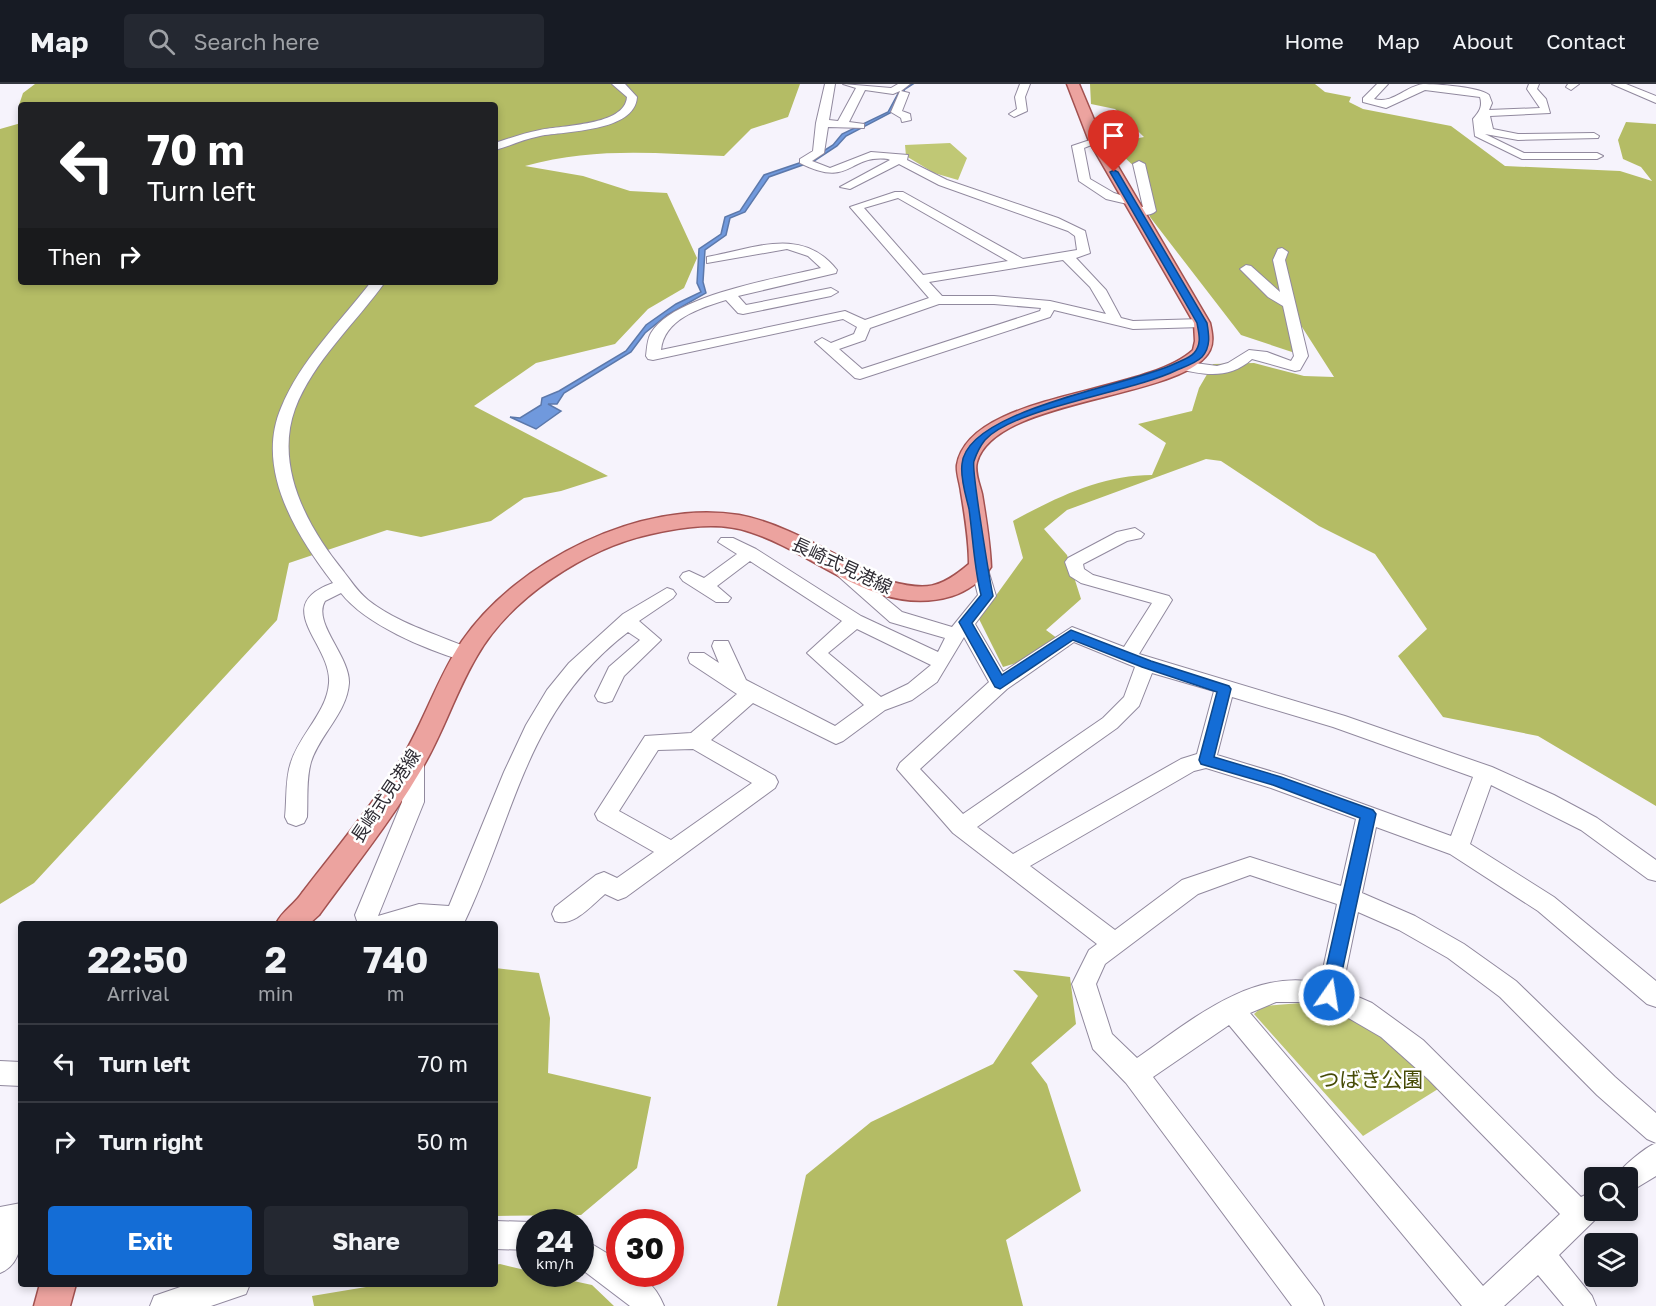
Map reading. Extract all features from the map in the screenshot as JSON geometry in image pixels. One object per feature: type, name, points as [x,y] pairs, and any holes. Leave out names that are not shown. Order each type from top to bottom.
[{"type":"main road","points":[[980,567],[980,545],[967,463],[981,438],[1002,424],[1028,414],[1161,374],[1198,356],[1205,341],[1202,323],[1096,141],[1073,84]]},
{"type":"main road","name":"長崎式見港線","points":[[293,921],[309,906],[414,761],[464,654],[497,614],[554,569],[590,547],[663,524],[710,520],[757,526],[884,588],[915,597],[950,590],[980,567]]},
{"type":"main road","points":[[52,1306],[57,1287]]},
{"type":"street","points":[[498,146],[543,132],[605,123],[622,115],[630,108],[632,99],[630,93],[618,84]]},
{"type":"street","points":[[830,84],[821,123],[818,153],[804,161],[816,169],[838,172],[870,156],[903,157],[923,174],[1061,224],[1081,234],[1084,253],[922,279]]},
{"type":"street","points":[[848,84],[904,90],[896,112],[906,116],[906,120]]},
{"type":"street","points":[[1383,84],[1367,100],[1386,105],[1424,87],[1478,92],[1484,95],[1487,103],[1484,110],[1488,131],[1518,137],[1594,136]]},
{"type":"street","points":[[1534,84],[1532,89],[1541,99],[1546,111],[1486,113],[1478,119],[1477,128],[1480,136],[1487,142],[1522,156],[1597,156]]},
{"type":"street","points":[[1617,84],[1656,100]]},
{"type":"street","points":[[842,124],[863,85]]},
{"type":"street","points":[[1014,114],[1022,111],[1020,97],[1024,85]]},
{"type":"street","points":[[821,123],[860,126]]},
{"type":"street","points":[[1096,141],[1078,146],[1085,181],[1110,196],[1134,207],[1150,211],[1139,164]]},
{"type":"street","points":[[846,187],[903,157]]},
{"type":"street","points":[[938,300],[922,279],[879,231],[868,223],[856,207],[899,194],[1019,262]]},
{"type":"street","points":[[712,260],[788,246],[812,253],[831,270],[729,295],[671,318],[657,334],[653,356],[845,315],[864,325],[938,300],[994,300],[1050,306],[1133,325],[1202,323]]},
{"type":"street","points":[[1180,365],[1204,371],[1220,371],[1238,366],[1249,354],[1262,355],[1295,367],[1301,356],[1279,260],[1282,252]]},
{"type":"street","points":[[1065,255],[1110,303],[1115,321]]},
{"type":"street","points":[[1246,269],[1273,294],[1289,304]]},
{"type":"street","points":[[376,285],[304,381],[287,410],[282,434],[283,466],[290,497],[307,534],[344,585],[361,604],[410,632],[464,654]]},
{"type":"street","points":[[729,295],[743,310],[831,292]]},
{"type":"street","points":[[864,325],[860,337],[826,345],[860,375],[1045,314],[1050,306]]},
{"type":"street","points":[[961,827],[1110,723],[1132,701],[1137,660],[1163,600],[1087,579],[1076,572],[1074,562],[1123,536],[1135,534]]},
{"type":"street","points":[[727,542],[750,553],[855,621],[942,662]]},
{"type":"street","points":[[723,598],[697,582],[750,553]]},
{"type":"street","points":[[833,564],[896,617],[960,628],[1000,684]]},
{"type":"street","points":[[697,658],[744,688],[836,736],[878,705],[894,700],[936,675],[960,628],[987,596],[980,567]]},
{"type":"street","points":[[296,817],[301,762],[332,710],[337,687],[338,669],[313,617],[314,607],[320,596],[344,585]]},
{"type":"street","points":[[394,921],[419,914],[456,916],[536,723],[583,661],[604,640],[628,623],[629,619],[667,594]]},
{"type":"street","points":[[855,621],[816,653],[878,705]]},
{"type":"street","points":[[605,696],[616,672],[652,640],[628,623]]},
{"type":"street","points":[[1115,944],[961,827],[907,769],[1000,684],[1071,634],[1137,660],[1224,689],[1338,721],[1485,773],[1547,801],[1589,824],[1656,872]]},
{"type":"street","points":[[721,646],[744,688]]},
{"type":"street","points":[[696,741],[744,688]]},
{"type":"street","points":[[1206,760],[1224,689]]},
{"type":"street","points":[[563,914],[604,882],[618,890],[768,782],[696,741],[652,742],[606,814],[671,851]]},
{"type":"street","points":[[1011,866],[1188,765],[1206,760],[1276,781],[1458,848],[1546,904],[1656,996]]},
{"type":"street","points":[[369,921],[366,915],[370,904],[413,802],[414,761]]},
{"type":"street","points":[[1458,848],[1485,773]]},
{"type":"street","points":[[1329,995],[1368,814]]},
{"type":"street","points":[[1310,1306],[1134,1074],[1102,1041],[1084,984],[1097,957],[1190,887],[1250,866],[1350,898],[1427,934],[1456,951],[1508,989],[1606,1086],[1656,1130]]},
{"type":"street","points":[[1134,1074],[1248,999],[1275,991],[1329,995],[1366,1013],[1407,1041],[1584,1206]]},
{"type":"street","points":[[1233,1011],[1482,1306],[1584,1212]]},
{"type":"street","points":[[0,1073],[18,1074]]},
{"type":"street","points":[[1638,1173],[1655,1162]]},
{"type":"street","points":[[0,1221],[18,1219]]},
{"type":"street","points":[[0,1259],[18,1225]]},
{"type":"street","points":[[498,1235],[516,1236]]},
{"type":"street","points":[[1540,1254],[1582,1306]]},
{"type":"street","points":[[594,1261],[632,1287],[650,1306]]},
{"type":"street","points":[[164,1306],[226,1287]]},
{"type":"green space","points":[[35,84],[800,84],[788,117],[751,129],[724,156],[600,154],[550,160],[525,166],[583,176],[630,191],[667,193],[697,258],[684,288],[648,309],[615,344],[536,363],[474,406],[608,476],[561,491],[524,498],[491,521],[421,537],[387,530],[289,563],[277,620],[34,883],[0,904],[0,129],[18,124],[18,285],[498,285],[498,102],[20,102],[23,93]]},
{"type":"green space","points":[[1090,84],[1315,84],[1325,92],[1351,97],[1349,102],[1363,109],[1451,126],[1505,166],[1620,171],[1652,181],[1641,167],[1623,159],[1618,140],[1626,122],[1656,124],[1656,806],[1538,736],[1443,717],[1398,656],[1427,629],[1375,554],[1319,526],[1221,461],[1206,459],[1067,510],[1044,529],[1067,555],[1081,599],[1046,630],[1069,647],[1003,667],[979,619],[1023,558],[1013,521],[1063,496],[1098,483],[1152,475],[1166,443],[1138,424],[1192,411],[1199,388],[1213,364],[1254,363],[1304,376],[1334,377],[1302,327],[1292,352],[1241,335],[1150,217],[1137,169],[1110,144],[1144,137],[1115,109],[1091,104]]},
{"type":"green space","points":[[950,143],[967,158],[958,180],[934,173],[906,156],[905,145]]},
{"type":"green space","points":[[498,968],[539,973],[550,1018],[548,1073],[651,1097],[637,1168],[588,1209],[516,1209],[516,1216],[498,1216]]},
{"type":"green space","points":[[1013,970],[1070,977],[1076,1024],[1031,1063],[1047,1084],[1081,1191],[1006,1240],[1023,1306],[777,1306],[806,1175],[871,1122],[993,1064],[1038,996]]},
{"type":"green space","name":"つばき公園","points":[[1301,1003],[1368,1025],[1406,1054],[1438,1089],[1363,1136],[1254,1014],[1263,1006]]},
{"type":"green space","points":[[498,1264],[500,1264],[516,1268],[516,1287],[594,1287],[614,1306],[314,1306],[312,1296],[366,1287],[498,1287]]},
{"type":"water","points":[[913,84],[905,89],[892,112],[846,136],[837,146],[814,161],[769,177],[745,212],[730,218],[726,235],[705,250],[703,282],[706,293],[667,315],[645,333],[631,352],[564,393],[557,404],[548,404],[561,411],[536,429],[510,417],[520,418],[541,405],[542,398],[559,391],[626,351],[646,325],[676,304],[701,292],[697,283],[699,249],[721,234],[725,217],[740,211],[764,175],[811,159],[833,145],[842,134],[888,112],[901,88]]},
{"type":"route","points":[[1114,172],[1202,323],[1205,341],[1198,356],[1161,374],[1028,414],[1002,424],[981,438],[967,463],[980,545],[980,567],[987,596],[965,622],[1000,684],[1071,634],[1146,664],[1224,689],[1206,760],[1276,781],[1368,814],[1329,995]]}]
